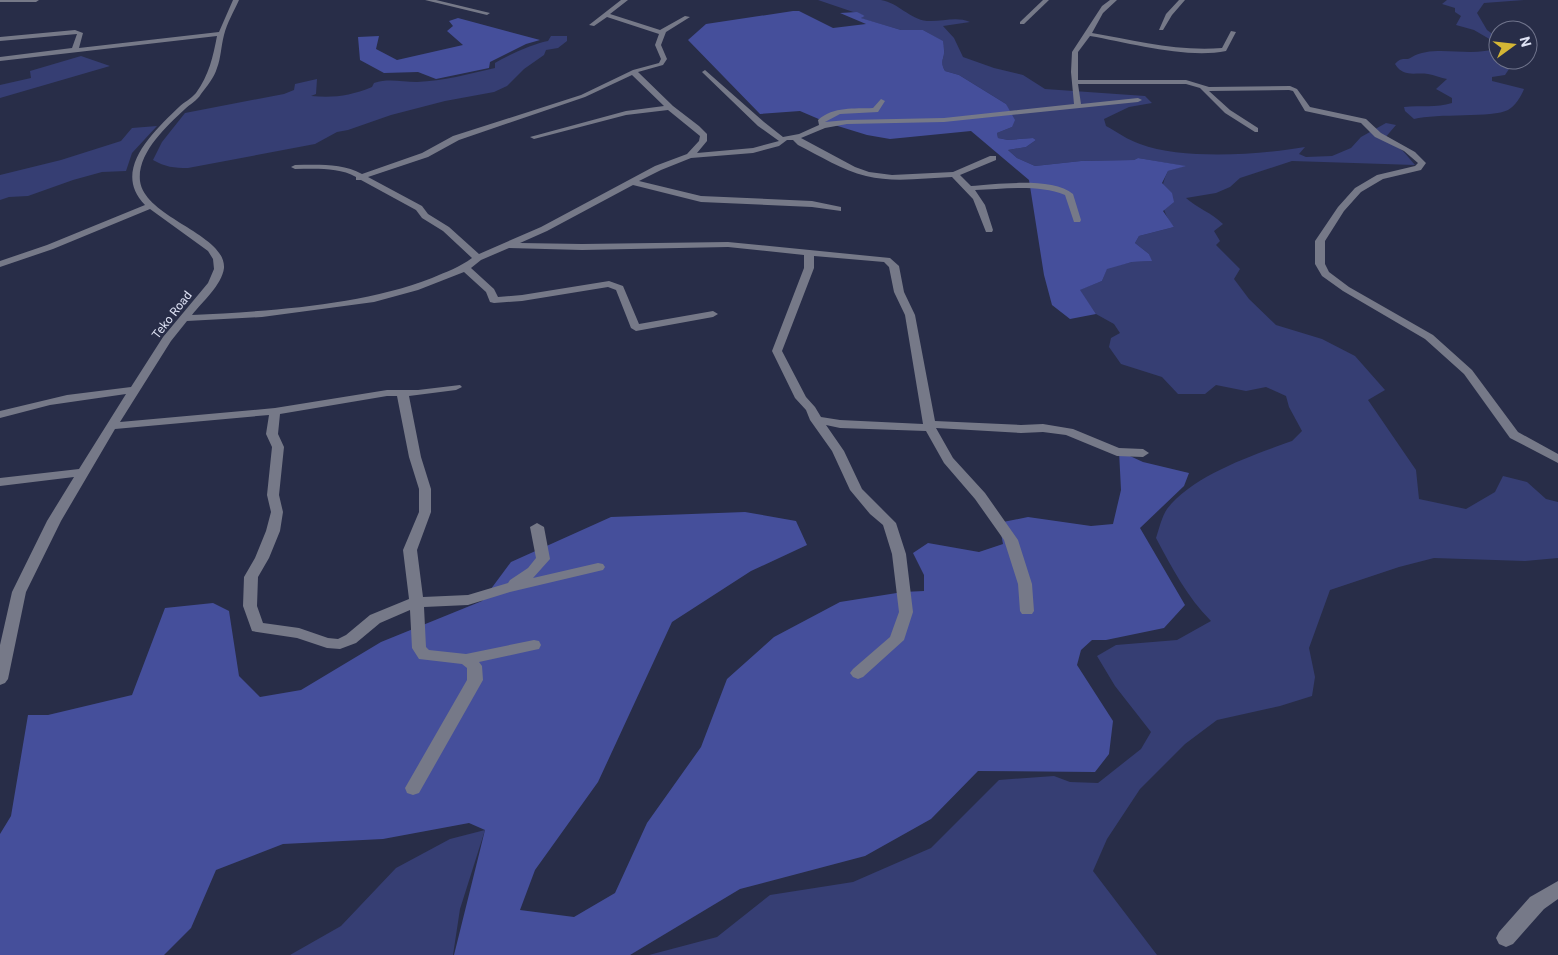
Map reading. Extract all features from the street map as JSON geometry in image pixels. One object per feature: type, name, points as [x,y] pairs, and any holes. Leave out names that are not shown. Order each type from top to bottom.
[{"type":"street","points":[[0,0],[36,0]]},
{"type":"street","name":"Teko Road","points":[[0,679],[19,592],[54,522],[111,426],[167,339],[212,284],[218,269],[218,259],[212,249],[151,206],[140,195],[136,182],[136,169],[146,148],[157,133],[183,107],[198,96],[202,90],[214,68],[220,34],[236,0]]},
{"type":"street","points":[[428,0],[487,13]]},
{"type":"street","points":[[592,25],[625,0]]},
{"type":"street","points":[[1022,23],[1046,0]]},
{"type":"street","points":[[1078,105],[1073,67],[1074,52],[1089,34],[1092,24],[1100,11],[1106,4],[1114,0]]},
{"type":"street","points":[[1161,29],[1169,14],[1182,0]]},
{"type":"street","points":[[607,15],[662,33]]},
{"type":"street","points":[[359,178],[424,154],[456,138],[583,96],[633,72],[657,66],[663,62],[658,45],[662,33],[667,27],[687,17]]},
{"type":"street","points":[[0,39],[75,32],[80,33],[75,50]]},
{"type":"street","points":[[1089,34],[1156,47],[1213,51],[1224,50],[1233,32]]},
{"type":"street","points":[[0,59],[220,34]]},
{"type":"street","points":[[633,72],[654,89],[670,108],[700,129],[704,136],[703,141],[690,156]]},
{"type":"street","points":[[705,72],[761,124],[782,139],[795,137],[823,126],[872,120],[944,120],[1138,100]]},
{"type":"street","points":[[1076,82],[1186,82],[1196,84],[1203,88],[1213,100],[1234,117],[1255,130]]},
{"type":"street","points":[[1203,88],[1290,88],[1295,90],[1308,109],[1363,121],[1377,134],[1417,156],[1422,163],[1418,168],[1380,177],[1358,190],[1341,209],[1320,241],[1320,264],[1325,274],[1346,289],[1429,337],[1468,372],[1514,435],[1558,459]]},
{"type":"street","points":[[823,126],[821,122],[825,117],[835,113],[875,110],[881,101]]},
{"type":"street","points":[[534,137],[617,115],[670,108]]},
{"type":"street","points":[[795,137],[801,143],[852,169],[868,174],[892,177],[954,174],[993,158]]},
{"type":"street","points":[[186,318],[262,314],[374,299],[408,291],[465,268],[478,258],[544,230],[658,168],[690,156],[762,148],[782,143],[784,141],[782,139]]},
{"type":"street","points":[[295,167],[325,167],[352,172],[359,178],[419,208],[425,216],[446,229],[478,258]]},
{"type":"street","points":[[954,174],[971,188],[984,209],[989,230]]},
{"type":"street","points":[[632,182],[701,199],[812,204],[838,209]]},
{"type":"street","points":[[971,188],[1046,188],[1063,190],[1070,194],[1077,220]]},
{"type":"street","points":[[0,264],[50,247],[151,206]]},
{"type":"street","points":[[509,245],[590,247],[721,244],[775,246],[808,253],[887,260],[894,266],[899,292],[910,315],[929,426],[948,460],[980,496],[1011,540],[1025,584],[1027,611]]},
{"type":"street","points":[[808,253],[810,268],[777,351],[800,398],[812,409],[816,420],[838,451],[856,490],[875,511],[890,523],[899,554],[906,612],[897,640],[858,673]]},
{"type":"street","points":[[465,268],[491,292],[494,300],[522,298],[610,284],[616,286],[620,288],[636,328],[714,314]]},
{"type":"street","points":[[111,426],[275,411],[402,392],[418,393],[456,387]]},
{"type":"street","points":[[0,415],[34,404],[91,394],[134,390]]},
{"type":"street","points":[[402,392],[415,457],[426,489],[425,512],[410,550],[418,614],[419,648],[424,655],[466,659],[534,645]]},
{"type":"street","points":[[275,411],[272,434],[278,446],[273,495],[277,512],[273,531],[262,558],[251,577],[250,606],[257,626],[299,633],[327,643],[340,644],[351,639],[376,619],[416,602],[468,600],[508,588],[598,567]]},
{"type":"street","points":[[816,420],[840,424],[1043,428],[1069,432],[1117,452],[1143,453]]},
{"type":"street","points":[[0,482],[85,472]]},
{"type":"street","points":[[508,588],[532,571],[543,559],[537,527]]},
{"type":"street","points":[[413,788],[476,680],[474,666],[466,659]]},
{"type":"street","points":[[1506,938],[1537,903],[1558,889]]},
{"type":"shaded area","points":[[818,0],[881,0],[893,4],[921,20],[965,20],[970,22],[943,26],[954,38],[963,57],[994,68],[1023,75],[1045,89],[1145,96],[1152,103],[1129,107],[1104,119],[1106,126],[1123,136],[1158,149],[1199,154],[1244,154],[1305,147],[1299,154],[1306,157],[1332,156],[1351,148],[1361,137],[1386,123],[1396,125],[1384,139],[1403,151],[1415,165],[1292,161],[1240,178],[1230,187],[1216,193],[1186,198],[1223,224],[1214,231],[1220,241],[1216,245],[1240,269],[1234,279],[1249,299],[1276,325],[1322,339],[1355,356],[1385,390],[1368,400],[1416,470],[1419,499],[1466,509],[1495,492],[1503,476],[1527,482],[1546,499],[1558,502],[1558,558],[1525,561],[1434,558],[1399,567],[1330,590],[1309,648],[1315,677],[1312,696],[1280,706],[1217,720],[1185,744],[1140,789],[1107,839],[1093,871],[1157,955],[649,955],[717,937],[770,895],[853,882],[931,848],[999,780],[1054,776],[1070,782],[1098,783],[1141,749],[1151,732],[1115,686],[1097,656],[1116,645],[1177,640],[1211,621],[1187,592],[1156,538],[1165,512],[1178,497],[1208,476],[1242,460],[1292,441],[1302,431],[1289,407],[1286,396],[1266,387],[1246,391],[1216,385],[1205,394],[1178,394],[1162,377],[1121,364],[1109,347],[1111,338],[1120,333],[1114,324],[1096,314],[1079,290],[1102,281],[1107,268],[1132,262],[1151,261],[1149,254],[1135,243],[1139,236],[1174,227],[1163,207],[1163,186],[1168,171],[1184,166],[1138,158],[1134,160],[1081,161],[1035,166],[1017,158],[1008,150],[1026,147],[1036,140],[1033,138],[1008,140],[998,138],[997,133],[1012,127],[1006,104],[959,75],[945,71],[942,64],[944,49],[942,41],[923,30],[901,30],[860,18],[865,16]]},
{"type":"shaded area","points":[[1447,0],[1524,0],[1484,3],[1477,13],[1488,31],[1488,38],[1474,30],[1456,25],[1461,16],[1455,12],[1455,8],[1442,4]]},
{"type":"shaded area","points":[[799,11],[833,28],[866,24],[840,13],[857,12],[865,16],[861,18],[901,30],[923,30],[943,41],[944,53],[942,64],[945,71],[959,75],[1006,104],[1015,120],[1012,127],[997,133],[998,138],[1008,140],[1033,138],[1036,140],[1026,147],[1008,150],[1017,158],[1035,166],[1081,161],[1134,160],[1138,158],[1186,166],[1168,171],[1162,183],[1172,193],[1174,202],[1163,211],[1174,227],[1139,236],[1135,243],[1149,254],[1152,261],[1132,262],[1107,269],[1102,281],[1080,290],[1096,314],[1070,319],[1052,305],[1044,275],[1029,180],[971,131],[890,139],[867,135],[828,123],[800,111],[760,114],[688,40],[706,24]]},
{"type":"shaded area","points":[[458,18],[540,40],[526,44],[490,62],[489,68],[436,79],[418,72],[384,73],[360,60],[358,37],[379,36],[376,49],[397,60],[463,45],[447,31],[453,26],[449,21]]},
{"type":"shaded area","points":[[551,36],[567,36],[567,41],[558,48],[546,50],[544,55],[524,69],[507,86],[494,92],[445,101],[391,115],[337,132],[315,144],[188,168],[170,167],[153,160],[162,142],[185,113],[284,94],[294,90],[295,84],[317,79],[316,94],[311,96],[327,97],[349,94],[372,87],[374,83],[385,81],[417,82],[456,77],[495,68],[495,63],[500,60],[528,47],[548,41]]},
{"type":"shaded area","points":[[1487,51],[1488,70],[1508,70],[1505,75],[1492,77],[1492,81],[1524,89],[1511,108],[1490,114],[1436,116],[1414,119],[1405,111],[1404,107],[1452,103],[1452,98],[1436,89],[1447,79],[1428,74],[1406,73],[1395,64],[1398,61],[1421,53]]},
{"type":"shaded area","points":[[81,56],[110,66],[0,98],[0,85],[31,78],[30,71]]},
{"type":"shaded area","points":[[157,126],[132,153],[126,171],[102,172],[28,196],[9,197],[0,200],[0,175],[61,160],[121,141],[132,128]]},
{"type":"shaded area","points":[[1119,451],[1143,462],[1189,473],[1184,486],[1140,528],[1185,605],[1164,628],[1106,640],[1092,640],[1081,650],[1077,665],[1113,721],[1109,754],[1095,772],[978,771],[931,819],[865,856],[740,889],[630,955],[454,955],[485,830],[469,823],[383,839],[283,844],[216,870],[191,928],[164,955],[0,955],[0,834],[11,816],[28,715],[48,715],[132,695],[165,608],[213,603],[229,611],[239,676],[260,697],[301,690],[381,642],[482,601],[511,562],[611,517],[745,512],[796,521],[807,545],[751,571],[672,622],[598,782],[535,870],[520,910],[574,917],[615,893],[647,823],[701,747],[727,679],[774,637],[840,602],[903,592],[924,591],[924,575],[913,553],[928,543],[979,552],[1003,544],[1000,528],[1003,522],[1028,517],[1091,526],[1113,524],[1121,490]]},
{"type":"shaded area","points":[[485,830],[460,909],[453,955],[290,955],[341,926],[396,868],[450,839]]}]
